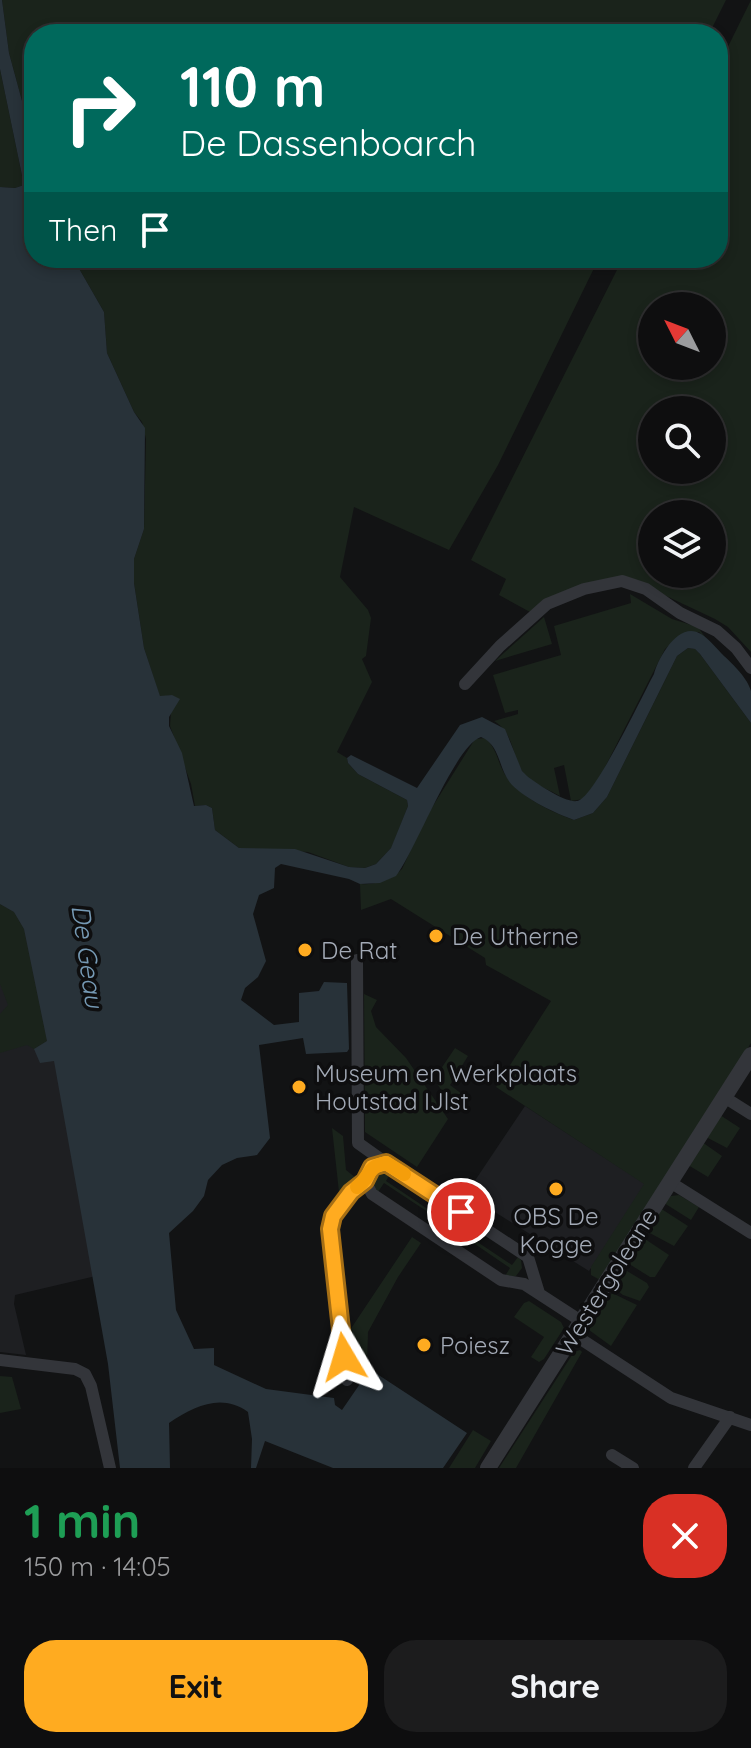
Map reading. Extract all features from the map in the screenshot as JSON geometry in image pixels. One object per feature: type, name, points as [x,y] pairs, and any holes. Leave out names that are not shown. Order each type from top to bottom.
[{"type":"street","points":[[465,684],[500,646],[547,604],[584,589],[622,581],[646,589],[680,613],[717,631],[736,648],[751,668]]},
{"type":"street","points":[[357,960],[358,1143],[528,1257],[539,1293]]},
{"type":"street","name":"Westergoleane","points":[[488,1468],[751,1055]]},
{"type":"street","points":[[724,1097],[751,1114]]},
{"type":"street","points":[[347,1380],[330,1229],[333,1216],[351,1192],[365,1181],[372,1167],[386,1163]]},
{"type":"street","points":[[365,1181],[372,1194],[501,1280],[524,1284],[539,1293],[577,1327],[671,1398],[751,1425]]},
{"type":"street","points":[[670,1182],[751,1233]]},
{"type":"street","points":[[0,1360],[75,1369],[85,1374],[91,1386],[110,1468]]},
{"type":"street","points":[[694,1468],[730,1417]]},
{"type":"street","points":[[612,1455],[633,1468]]},
{"type":"shaded area","points":[[2,0],[726,0],[714,24],[24,24],[24,108],[9,53]]},
{"type":"shaded area","points":[[751,0],[751,652],[728,627],[649,588],[726,588],[726,500],[638,500],[638,583],[628,578],[530,612],[499,595],[506,579],[471,560],[618,268],[728,268],[728,47]]},
{"type":"shaded area","points":[[0,69],[24,185],[15,188],[0,187]]},
{"type":"shaded area","points":[[79,268],[594,268],[498,465],[449,550],[354,507],[340,577],[368,610],[371,618],[366,656],[362,659],[372,682],[337,752],[347,758],[358,774],[407,800],[408,806],[392,847],[376,864],[365,868],[349,867],[308,852],[239,848],[215,830],[212,808],[195,806],[191,784],[170,726],[172,695],[160,697],[144,648],[134,583],[134,559],[144,529],[146,439],[142,422],[134,412],[107,353],[104,312]]},
{"type":"shaded area","points":[[630,594],[672,619],[698,627],[707,640],[699,632],[681,635],[665,649],[600,777],[584,799],[571,801],[564,765],[554,768],[560,796],[534,782],[522,771],[509,737],[494,721],[518,714],[518,710],[505,713],[493,675],[561,655],[554,626],[631,603]]},
{"type":"shaded area","points":[[544,617],[552,644],[495,661]]},
{"type":"shaded area","points":[[688,648],[700,654],[751,723],[751,1043],[600,1280],[591,1275],[591,1267],[644,1184],[496,1087],[551,1001],[486,965],[485,958],[391,899],[361,910],[360,884],[382,881],[402,869],[426,817],[475,739],[485,738],[489,742],[512,784],[537,803],[574,820],[593,813],[607,797],[677,656]]},
{"type":"shaded area","points":[[0,800],[100,1275],[15,1295],[14,1304],[26,1355],[0,1352]]},
{"type":"shaded area","points":[[0,904],[14,912],[24,929],[47,1041],[34,1049],[27,1045],[0,1053],[0,1014],[8,1005],[0,984]]},
{"type":"shaded area","points":[[364,994],[377,1000],[371,1011],[376,1027],[406,1058],[448,1119],[417,1167],[365,1132]]},
{"type":"shaded area","points":[[455,1048],[468,1056],[450,1085],[462,1094],[454,1109],[434,1079]]},
{"type":"shaded area","name":"OBS De Kogge","points":[[525,1106],[645,1184],[589,1271],[466,1194]]},
{"type":"shaded area","points":[[720,1115],[740,1128],[727,1148],[706,1137]]},
{"type":"shaded area","points":[[332,1128],[343,1136],[346,1170],[356,1178],[345,1192],[339,1192]]},
{"type":"shaded area","points":[[702,1142],[722,1156],[708,1177],[688,1165]]},
{"type":"shaded area","points":[[385,1170],[391,1172],[386,1181],[444,1220],[450,1212],[454,1214],[449,1223],[512,1265],[518,1257],[522,1268],[516,1276],[505,1276],[510,1268],[447,1225],[441,1233],[437,1231],[443,1222],[384,1183],[378,1192],[374,1181]]},
{"type":"shaded area","points":[[679,1195],[699,1207],[691,1220],[664,1203],[671,1196]]},
{"type":"shaded area","points":[[660,1208],[688,1226],[674,1246],[646,1231]]},
{"type":"shaded area","points":[[412,1237],[421,1243],[368,1332],[367,1367],[357,1360],[348,1333]]},
{"type":"shaded area","points":[[642,1237],[669,1255],[655,1277],[626,1262]]},
{"type":"shaded area","points":[[622,1268],[647,1283],[649,1287],[640,1301],[623,1295],[611,1286]]},
{"type":"shaded area","points":[[612,1293],[637,1305],[611,1346],[589,1330]]},
{"type":"shaded area","points":[[529,1301],[561,1322],[564,1328],[539,1362],[531,1357],[544,1337],[514,1317]]},
{"type":"shaded area","points":[[574,1352],[582,1352],[516,1468],[499,1468]]},
{"type":"shaded area","points":[[0,1376],[12,1377],[21,1409],[0,1413]]},
{"type":"shaded area","points":[[473,1430],[491,1441],[475,1468],[449,1468]]},
{"type":"water","points":[[2,0],[9,53],[24,108],[24,185],[0,69]]},
{"type":"water","name":"De Geau","points":[[24,185],[24,268],[79,268],[104,312],[107,353],[134,412],[145,428],[144,529],[134,559],[134,583],[144,648],[160,696],[172,695],[180,699],[169,717],[169,726],[182,753],[194,806],[212,808],[215,830],[239,848],[295,849],[349,867],[365,868],[376,864],[391,848],[408,806],[407,800],[358,774],[347,758],[351,755],[417,788],[460,725],[482,717],[505,729],[522,771],[527,776],[558,796],[577,801],[585,796],[606,765],[660,659],[671,643],[685,632],[693,631],[704,636],[740,672],[751,691],[751,723],[700,654],[688,648],[677,656],[607,797],[593,813],[574,820],[525,796],[507,779],[496,752],[481,737],[459,759],[396,876],[380,883],[360,884],[281,864],[275,868],[274,888],[259,895],[253,914],[266,961],[258,977],[245,988],[241,1000],[274,1025],[299,1022],[299,993],[319,991],[324,982],[347,983],[349,1049],[347,1052],[306,1054],[303,1038],[259,1045],[270,1138],[257,1155],[237,1158],[222,1165],[208,1180],[204,1196],[193,1211],[169,1233],[176,1310],[194,1349],[214,1348],[214,1365],[266,1389],[334,1398],[335,1405],[342,1410],[366,1375],[370,1377],[374,1372],[467,1433],[443,1468],[333,1468],[265,1441],[256,1468],[251,1468],[252,1439],[248,1412],[228,1403],[218,1403],[198,1407],[169,1423],[170,1468],[120,1468],[108,1364],[54,1061],[40,1063],[34,1049],[47,1041],[24,929],[14,912],[0,904],[0,187]]},
{"type":"slow traffic","points":[[357,1187],[376,1165],[386,1163],[404,1174]]},
{"type":"place","name":"De Utherne","points":[[436,936]]},
{"type":"place","name":"De Rat","points":[[305,950]]},
{"type":"place","name":"Museum en Werkplaats Houtstad IJlst","points":[[299,1087]]},
{"type":"place","name":"OBS De Kogge","points":[[556,1189]]},
{"type":"place","name":"Poiesz","points":[[424,1345]]},
{"type":"route","points":[[344,1357],[330,1229],[333,1216],[351,1192],[365,1181],[372,1167],[386,1163],[461,1212]]}]
